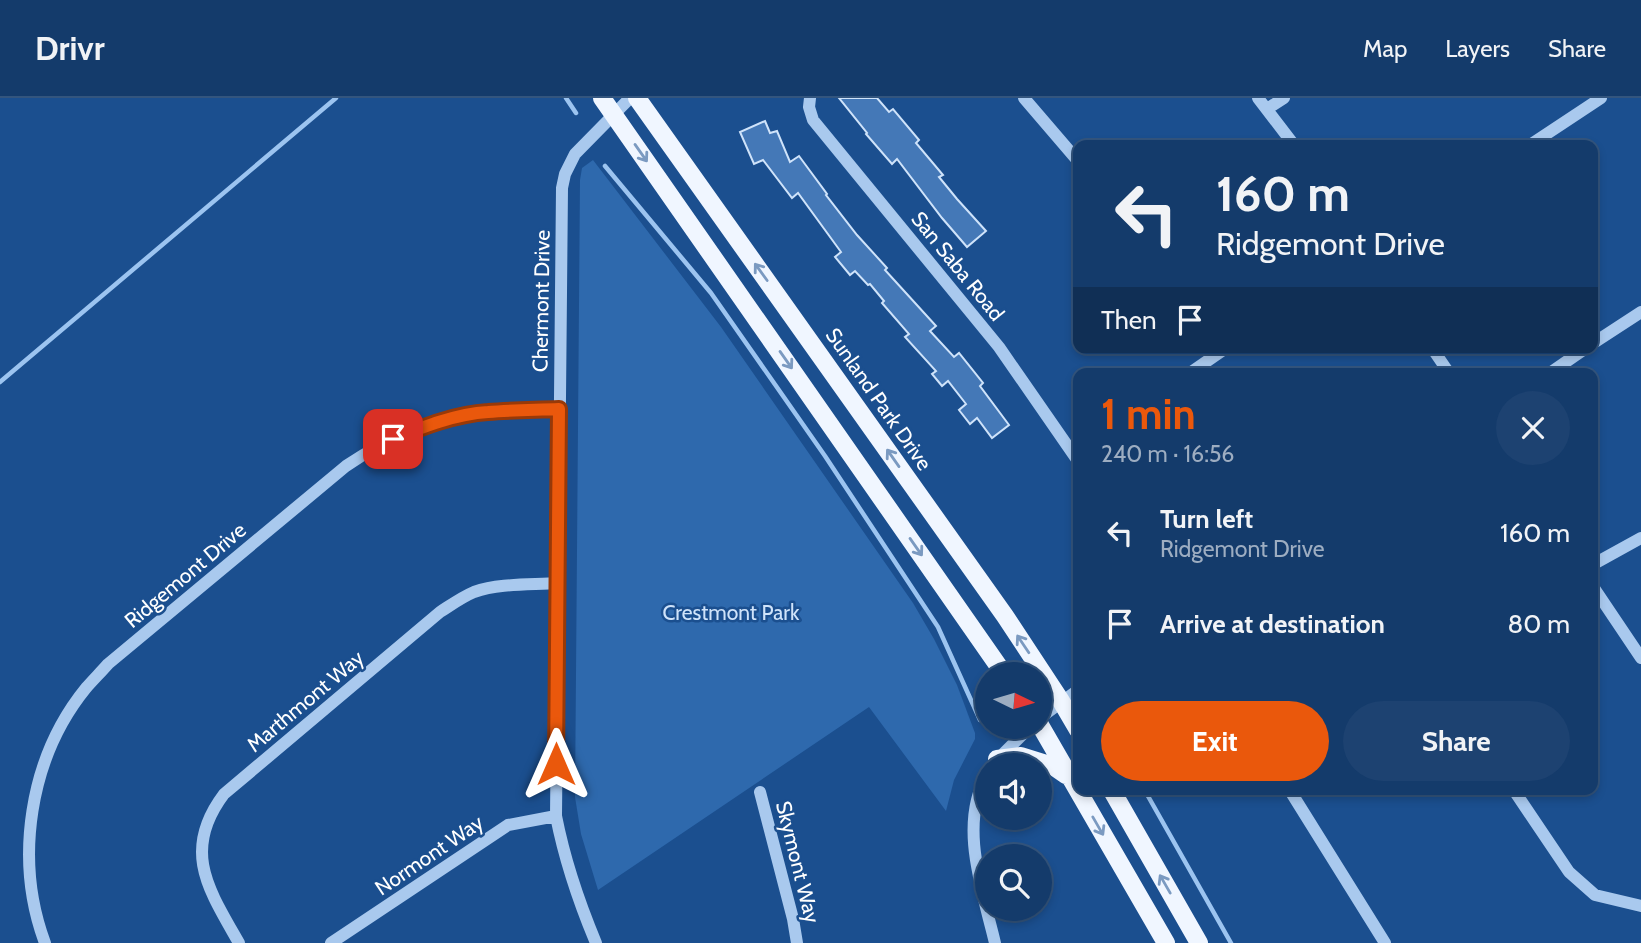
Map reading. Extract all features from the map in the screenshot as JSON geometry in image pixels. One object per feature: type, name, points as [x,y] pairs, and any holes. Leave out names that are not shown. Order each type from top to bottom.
[{"type":"main road","points":[[602,98],[996,662]]},
{"type":"main road","name":"Sunland Park Drive","points":[[637,98],[997,605],[1073,721]]},
{"type":"main road","points":[[1048,739],[1073,782]]},
{"type":"main road","points":[[1052,766],[1071,779]]},
{"type":"main road","points":[[1080,795],[1166,943]]},
{"type":"main road","points":[[1114,795],[1199,943]]},
{"type":"street","name":"Chermont Drive","points":[[596,943],[578,900],[556,816],[562,188],[565,174],[575,154],[630,98]]},
{"type":"street","name":"San Saba Road","points":[[810,98],[808,107],[813,120],[999,347],[1073,451]]},
{"type":"street","points":[[1024,98],[1073,155]]},
{"type":"street","points":[[1258,98],[1290,140]]},
{"type":"street","points":[[1267,109],[1284,98]]},
{"type":"street","points":[[1538,140],[1601,98]]},
{"type":"street","points":[[1598,340],[1641,312]]},
{"type":"street","points":[[1198,368],[1216,354]]},
{"type":"street","points":[[1557,368],[1577,354]]},
{"type":"street","name":"Ridgemont Drive","points":[[45,943],[31,895],[28,861],[29,831],[36,794],[54,741],[69,713],[86,688],[108,664],[366,452],[422,427],[456,418],[486,412],[559,409]]},
{"type":"street","points":[[1598,562],[1641,538]]},
{"type":"street","name":"Marthmont Way","points":[[239,943],[211,892],[204,875],[202,857],[206,826],[213,809],[224,794],[457,600],[474,592],[496,587],[558,583]]},
{"type":"street","points":[[1598,594],[1641,658]]},
{"type":"street","points":[[1052,708],[1073,693]]},
{"type":"street","points":[[1005,753],[1018,739]]},
{"type":"street","name":"Skymont Way","points":[[760,792],[797,943]]},
{"type":"street","points":[[1293,795],[1385,943]]},
{"type":"street","points":[[1517,795],[1569,873],[1595,895],[1641,906]]},
{"type":"street","points":[[975,814],[974,850],[995,943]]},
{"type":"street","name":"Normont Way","points":[[331,943],[508,825],[556,816]]},
{"type":"green space","name":"Crestmont Park","points":[[593,160],[721,327],[913,603],[934,639],[957,685],[975,733],[975,739],[954,780],[946,811],[869,707],[598,890],[581,834],[575,797],[582,168]]},
{"type":"building","points":[[839,98],[877,98],[889,112],[893,109],[919,140],[916,143],[943,175],[939,177],[986,231],[967,247],[897,159],[892,164]]},
{"type":"building","points":[[765,121],[770,133],[777,131],[790,162],[799,156],[857,235],[887,268],[885,270],[936,326],[930,331],[954,357],[959,353],[983,383],[980,386],[1009,425],[992,438],[977,418],[970,424],[959,410],[966,404],[948,381],[942,386],[932,374],[936,371],[905,337],[909,334],[882,303],[884,301],[870,284],[855,271],[850,275],[835,257],[841,252],[798,193],[792,198],[763,160],[754,164],[740,132]]},
{"type":"waterway","points":[[0,382],[336,98]]},
{"type":"waterway","points":[[566,98],[576,113]]},
{"type":"waterway","points":[[605,166],[711,293],[825,456],[938,627],[975,709]]},
{"type":"waterway","points":[[1147,795],[1231,943]]},
{"type":"route","points":[[393,439],[422,427],[486,412],[559,409],[556,764]]}]
